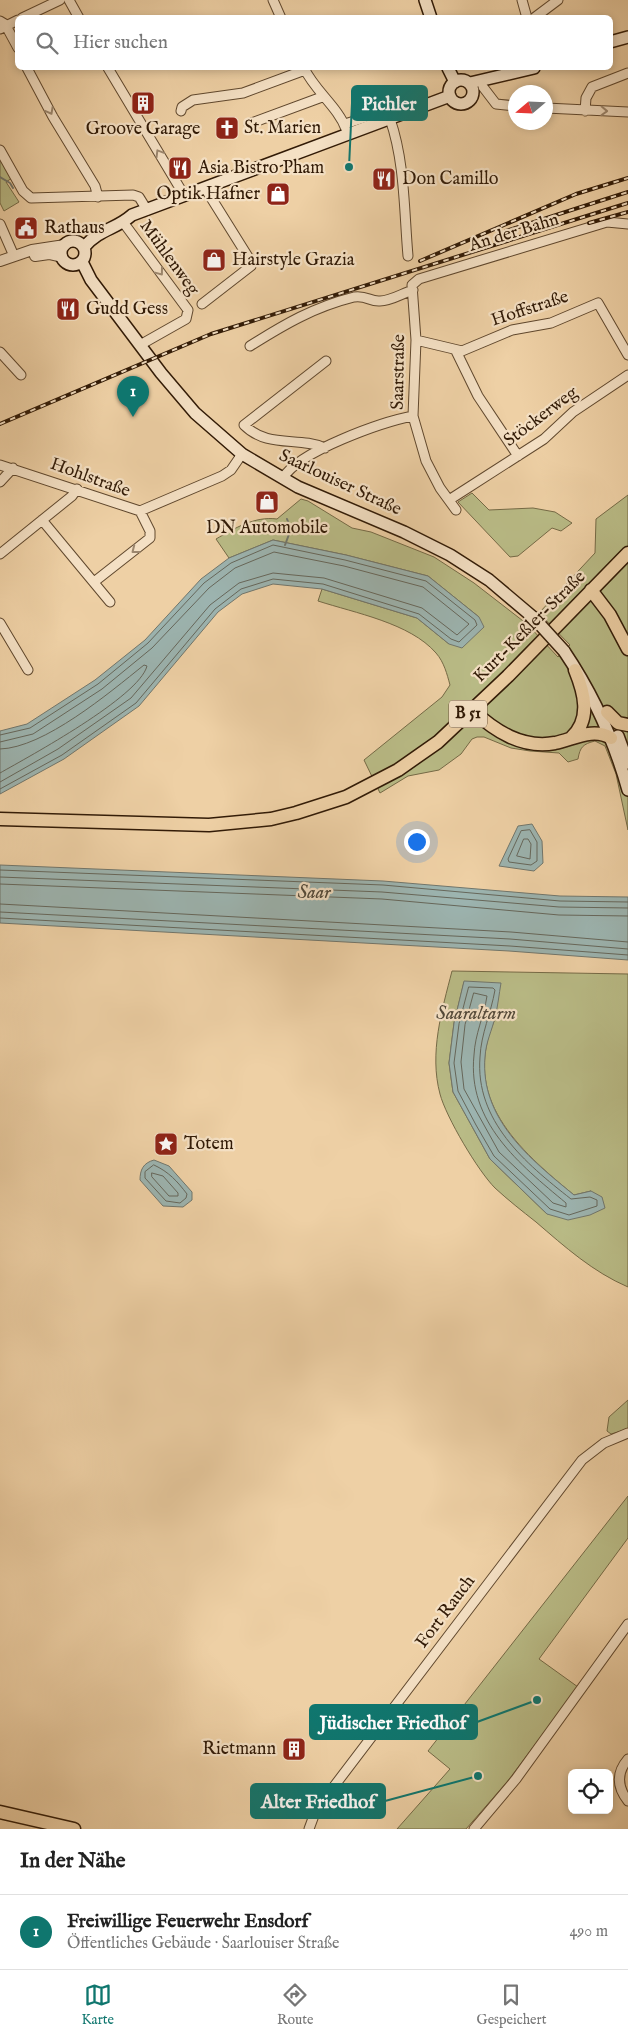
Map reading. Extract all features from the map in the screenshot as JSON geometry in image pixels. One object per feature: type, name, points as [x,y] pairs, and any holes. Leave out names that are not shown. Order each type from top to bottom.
[{"type":"main road","points":[[425,0],[430,15]]},
{"type":"main road","points":[[613,41],[628,37]]},
{"type":"main road","points":[[449,70],[455,82]]},
{"type":"main road","points":[[510,75],[492,73],[476,88],[470,100],[463,104],[455,102],[450,96],[450,88],[455,82],[461,80],[476,88],[527,70]]},
{"type":"main road","points":[[75,244],[86,254],[78,264],[67,264],[62,257],[62,250],[147,210],[346,129],[390,119],[450,96]]},
{"type":"main road","name":"Saarlouiser Straße","points":[[78,264],[195,413],[242,454],[298,487],[404,532],[470,567],[534,618],[566,655]]},
{"type":"main road","name":"Kurt-Keßler-Straße","points":[[0,819],[199,825],[271,819],[321,806],[375,783],[438,742],[628,553]]},
{"type":"main road","points":[[591,590],[610,615],[628,649]]},
{"type":"main road","points":[[566,655],[598,709],[611,738],[628,790]]},
{"type":"main road","points":[[566,655],[593,687],[607,712],[628,763]]},
{"type":"main road","points":[[571,738],[581,724],[585,706],[584,695],[575,670]]},
{"type":"main road","points":[[472,710],[500,733],[538,744],[554,743],[597,733],[611,738]]},
{"type":"main road","points":[[607,712],[618,723],[628,725]]},
{"type":"main road","points":[[0,1812],[74,1829]]},
{"type":"street","points":[[28,15],[60,0]]},
{"type":"street","points":[[69,0],[77,15]]},
{"type":"street","points":[[273,0],[280,15]]},
{"type":"street","points":[[522,0],[526,15]]},
{"type":"street","points":[[538,15],[558,0]]},
{"type":"street","points":[[15,21],[2,25],[15,44]]},
{"type":"street","points":[[28,70],[53,117],[95,186],[98,197]]},
{"type":"street","points":[[109,70],[184,195]]},
{"type":"street","points":[[181,111],[182,107],[193,100],[230,96],[301,70]]},
{"type":"street","points":[[305,70],[346,129],[404,105],[424,107]]},
{"type":"street","points":[[585,111],[586,98],[592,87],[628,73]]},
{"type":"street","points":[[476,88],[496,104],[508,105]]},
{"type":"street","points":[[249,124],[322,97]]},
{"type":"street","points":[[553,109],[628,112]]},
{"type":"street","points":[[390,119],[395,134],[402,184],[408,256]]},
{"type":"street","points":[[0,150],[23,191],[31,198],[133,195],[139,197],[147,210]]},
{"type":"street","points":[[202,304],[251,266],[250,260],[205,188]]},
{"type":"street","name":"Mühlenweg","points":[[128,219],[136,241],[188,310],[186,318],[140,345]]},
{"type":"street","name":"An der Bahn","points":[[250,346],[291,320],[308,312],[366,296],[382,301],[413,288],[419,279],[608,222],[628,225]]},
{"type":"street","points":[[0,224],[14,256]]},
{"type":"street","points":[[0,262],[32,250],[75,244]]},
{"type":"street","points":[[0,266],[43,254],[62,257]]},
{"type":"street","name":"Saarstraße","points":[[413,288],[416,340],[413,416],[426,461],[456,510]]},
{"type":"street","name":"Hoffstraße","points":[[456,351],[466,349],[512,330],[551,323],[598,303],[628,355]]},
{"type":"street","points":[[416,340],[456,351],[478,396],[518,456]]},
{"type":"street","points":[[0,352],[21,375]]},
{"type":"street","points":[[325,448],[314,444],[268,440],[257,436],[244,425],[326,361]]},
{"type":"street","name":"Stöckerweg","points":[[449,500],[518,456],[552,432],[573,412],[628,375]]},
{"type":"street","points":[[283,478],[294,465],[325,448],[372,428],[413,416]]},
{"type":"street","name":"Hohlstraße","points":[[0,465],[140,511],[222,476],[231,470],[242,454]]},
{"type":"street","points":[[0,482],[13,468]]},
{"type":"street","points":[[0,554],[72,496],[76,489]]},
{"type":"street","points":[[94,582],[150,538],[150,531],[140,511]]},
{"type":"street","points":[[42,520],[110,602]]},
{"type":"street","points":[[0,623],[28,670]]},
{"type":"street","name":"Fort Rauch","points":[[309,1829],[316,1810],[582,1460],[604,1443],[628,1433]]},
{"type":"street","points":[[474,1829],[516,1779],[628,1624]]},
{"type":"street","points":[[628,1759],[622,1767],[618,1782],[628,1801]]},
{"type":"green space","points":[[0,157],[12,178],[6,182],[19,202],[4,211],[0,203]]},
{"type":"green space","points":[[472,493],[489,510],[533,508],[555,512],[572,523],[561,531],[552,528],[518,556],[510,557],[458,502]]},
{"type":"green space","points":[[628,495],[628,830],[616,774],[605,746],[595,741],[583,747],[578,759],[568,762],[559,753],[511,748],[484,737],[477,737],[472,739],[461,754],[439,770],[408,776],[380,793],[364,760],[442,697],[450,685],[448,677],[439,657],[425,643],[412,634],[381,620],[318,601],[322,589],[417,618],[449,644],[479,617],[428,576],[346,555],[273,540],[229,558],[216,539],[253,521],[277,519],[301,499],[308,501],[352,528],[371,532],[434,557],[474,583],[527,624],[558,657],[570,645],[539,613],[595,553],[596,519]]},
{"type":"green space","points":[[452,971],[628,974],[628,1287],[603,1274],[580,1258],[505,1197],[488,1180],[463,1143],[443,1104],[437,1079],[436,1047],[438,1032]],"holes":[[[464,982],[495,1019],[486,1047],[485,1073],[490,1097],[500,1119],[515,1140],[533,1159],[574,1195],[591,1191],[547,1214],[490,1159],[453,1092],[449,1063],[454,1023]]]},
{"type":"green space","points":[[628,1400],[628,1429],[611,1434],[607,1431],[609,1417]]},
{"type":"green space","points":[[628,1496],[628,1538],[539,1659],[578,1687],[507,1782],[466,1829],[397,1829],[450,1769],[428,1751]]},
{"type":"water","points":[[273,540],[346,555],[428,576],[479,617],[484,627],[462,648],[449,644],[417,618],[322,589],[273,584],[242,594],[218,612],[139,706],[64,759],[0,794],[0,731],[27,724],[95,680],[145,640],[201,579],[229,558]]},
{"type":"water","points":[[532,824],[542,841],[543,863],[534,871],[499,866],[518,826]]},
{"type":"water","name":"Saar","points":[[0,865],[383,881],[560,896],[628,897],[628,960],[509,951],[0,923]]},
{"type":"water","name":"Saaraltarm","points":[[464,981],[501,983],[485,1057],[486,1079],[491,1100],[499,1118],[525,1152],[557,1181],[574,1195],[591,1191],[602,1197],[605,1208],[590,1215],[568,1220],[547,1214],[490,1159],[453,1092],[449,1063],[454,1023]]},
{"type":"water","points":[[154,1160],[169,1166],[192,1192],[192,1200],[183,1207],[163,1206],[140,1180],[143,1167]]},
{"type":"waterway","points":[[0,177],[10,183],[13,188]]},
{"type":"waterway","points":[[285,545],[291,529],[287,519]]},
{"type":"railway","points":[[420,261],[576,194],[628,178]]},
{"type":"railway","points":[[506,231],[628,192]]},
{"type":"railway","points":[[0,424],[211,334],[628,203]]},
{"type":"railway","points":[[589,223],[628,212]]},
{"type":"place","name":"Groove Garage","points":[[143,103]]},
{"type":"place","name":"St. Marien","points":[[227,128]]},
{"type":"place","name":"Pichler","points":[[349,167]]},
{"type":"place","name":"Asia Bistro Pham","points":[[180,168]]},
{"type":"place","name":"Don Camillo","points":[[384,179]]},
{"type":"place","name":"Optik Hafner","points":[[278,194]]},
{"type":"place","name":"Rathaus","points":[[26,228]]},
{"type":"place","name":"Hairstyle Grazia","points":[[214,260]]},
{"type":"place","name":"Gudd Gess","points":[[68,309]]},
{"type":"place","name":"Freiwillige Feuerwehr Ensdorf","points":[[133,417]]},
{"type":"place","name":"DN Automobile","points":[[267,502]]},
{"type":"place","name":"Totem","points":[[166,1144]]},
{"type":"place","name":"Jüdischer Friedhof","points":[[537,1700]]},
{"type":"place","name":"Rietmann","points":[[294,1749]]},
{"type":"place","name":"Alter Friedhof","points":[[478,1776]]}]
